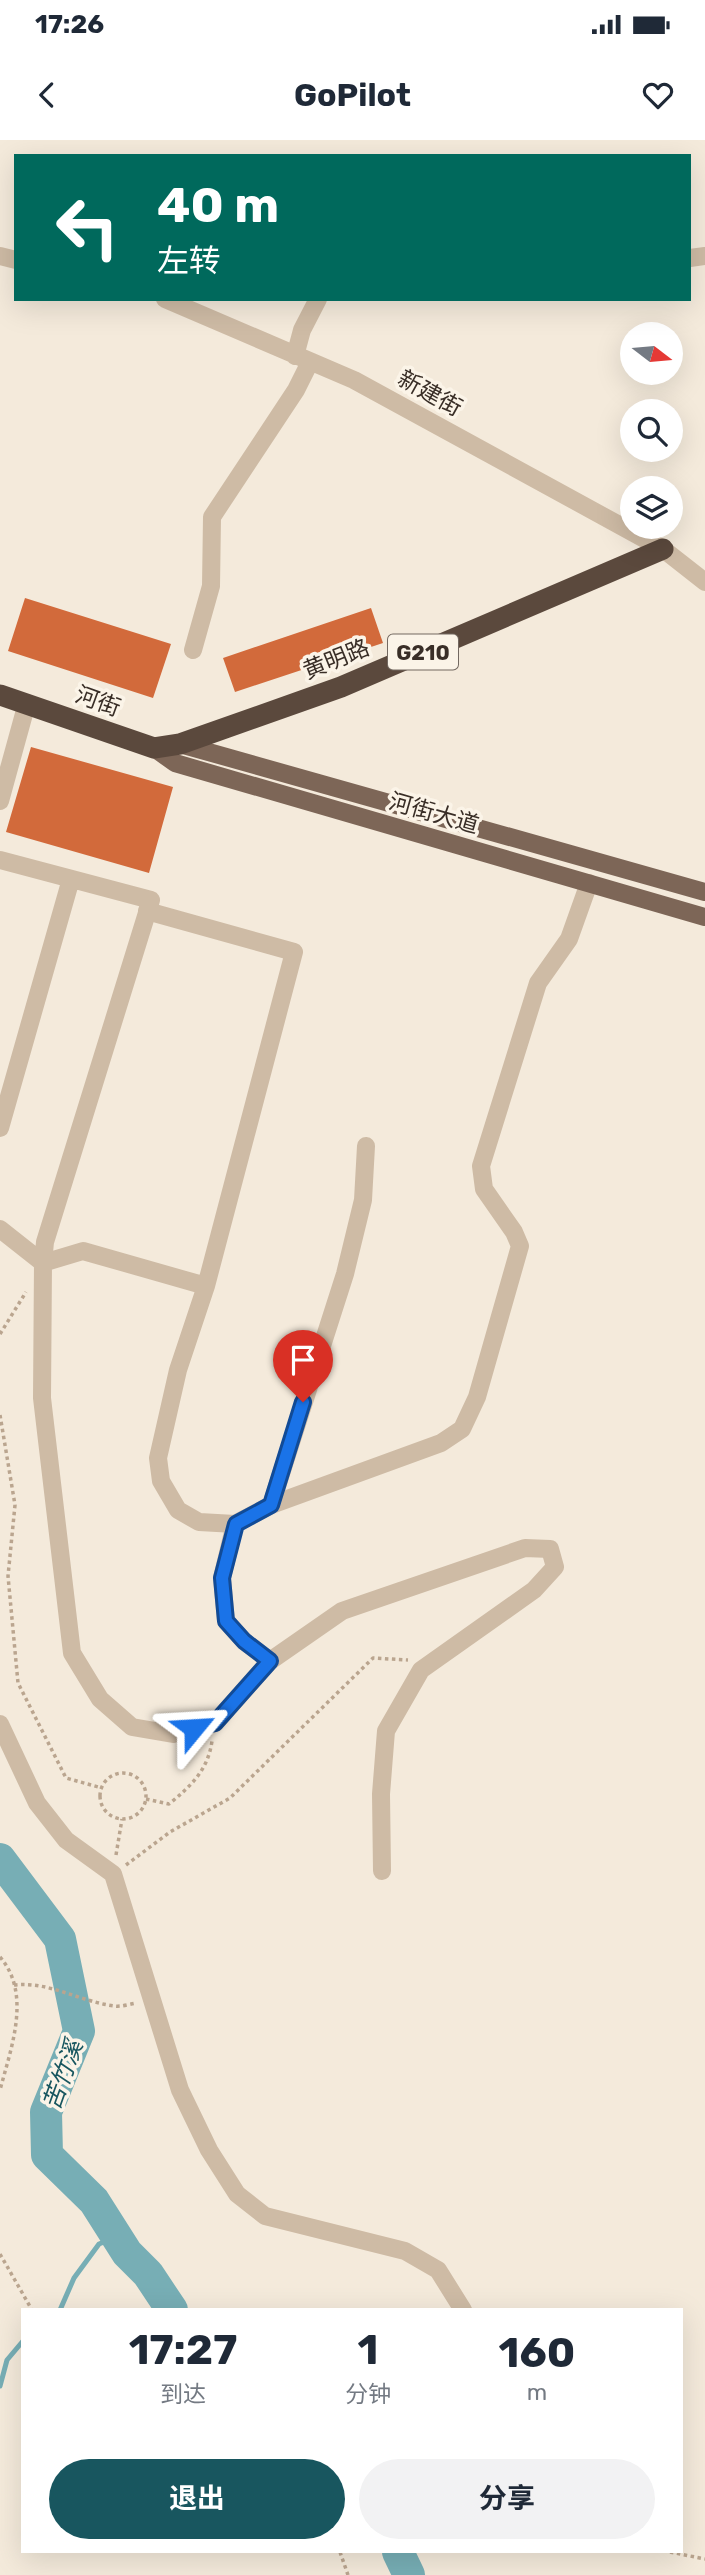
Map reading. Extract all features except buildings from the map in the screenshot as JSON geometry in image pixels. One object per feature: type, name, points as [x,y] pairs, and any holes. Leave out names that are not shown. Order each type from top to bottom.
[{"type":"highway","name":"黄明路","points":[[180,744],[341,687],[663,549]]},
{"type":"highway","name":"河街","points":[[0,695],[154,748],[180,744]]},
{"type":"main road","name":"河街大道","points":[[180,744],[705,892]]},
{"type":"main road","name":"河街大道","points":[[154,748],[175,763],[705,917]]},
{"type":"street","name":"新建街","points":[[170,301],[354,380],[663,549],[705,582]]},
{"type":"street","points":[[192,650],[211,586],[212,517],[296,390],[302,359],[302,330],[317,301]]},
{"type":"street","points":[[0,801],[27,703]]},
{"type":"street","points":[[0,860],[150,900],[45,1242],[43,1263],[42,1398],[72,1653],[100,1699],[132,1727],[173,1734],[215,1723],[270,1661],[342,1611],[525,1548],[550,1549],[555,1567],[534,1590],[421,1670],[386,1731],[381,1794],[382,1871]]},
{"type":"street","points":[[0,1128],[71,879]]},
{"type":"street","points":[[147,911],[294,952],[206,1286],[178,1370],[158,1458],[162,1481],[178,1510],[199,1522],[236,1524],[271,1505],[441,1443],[462,1429],[477,1397],[520,1246],[514,1232],[484,1189],[481,1166],[538,983],[569,939],[589,883]]},
{"type":"street","points":[[271,1505],[345,1274],[363,1200],[366,1146]]},
{"type":"street","points":[[0,1229],[43,1263]]},
{"type":"street","points":[[43,1263],[83,1251],[206,1286]]},
{"type":"street","points":[[236,1524],[222,1578],[226,1621],[244,1641],[270,1661]]},
{"type":"street","points":[[0,1724],[37,1803],[66,1840],[113,1874],[180,2090],[209,2150],[237,2194],[265,2216],[405,2251],[438,2270],[462,2308]]},
{"type":"path","points":[[0,1334],[43,1263]]},
{"type":"path","points":[[0,1415],[15,1505],[8,1576],[19,1683],[66,1778],[102,1787]]},
{"type":"path","points":[[113,1874],[170,1832],[230,1798],[373,1658],[406,1658],[421,1670]]},
{"type":"path","points":[[146,1799],[169,1804],[193,1785],[210,1756],[215,1723]]},
{"type":"path","points":[[125,1773],[132,1775],[143,1785],[146,1799],[144,1806],[135,1816],[122,1819],[115,1818],[104,1809],[100,1795],[102,1787],[111,1776],[125,1773]]},
{"type":"path","points":[[113,1874],[122,1819]]},
{"type":"path","points":[[0,1956],[14,1985],[18,2008],[13,2043],[0,2090]]},
{"type":"path","points":[[14,1985],[28,1983],[54,1988],[116,2007],[152,2000]]},
{"type":"path","points":[[0,2254],[31,2308]]},
{"type":"path","points":[[340,2553],[348,2575]]},
{"type":"path","points":[[675,2553],[705,2559]]},
{"type":"waterway","name":"苦竹溪","points":[[0,1859],[60,1939],[79,2031],[46,2112],[47,2155],[94,2201],[127,2253],[148,2274],[171,2308]]},
{"type":"waterway","points":[[61,2308],[74,2278],[99,2244],[116,2237]]},
{"type":"waterway","points":[[0,2386],[7,2360],[21,2343]]},
{"type":"waterway","name":"苦竹溪","points":[[398,2553],[409,2575]]},
{"type":"route","points":[[194,1728],[215,1723],[270,1661],[244,1641],[226,1621],[222,1578],[236,1524],[271,1505],[303,1402]]}]
